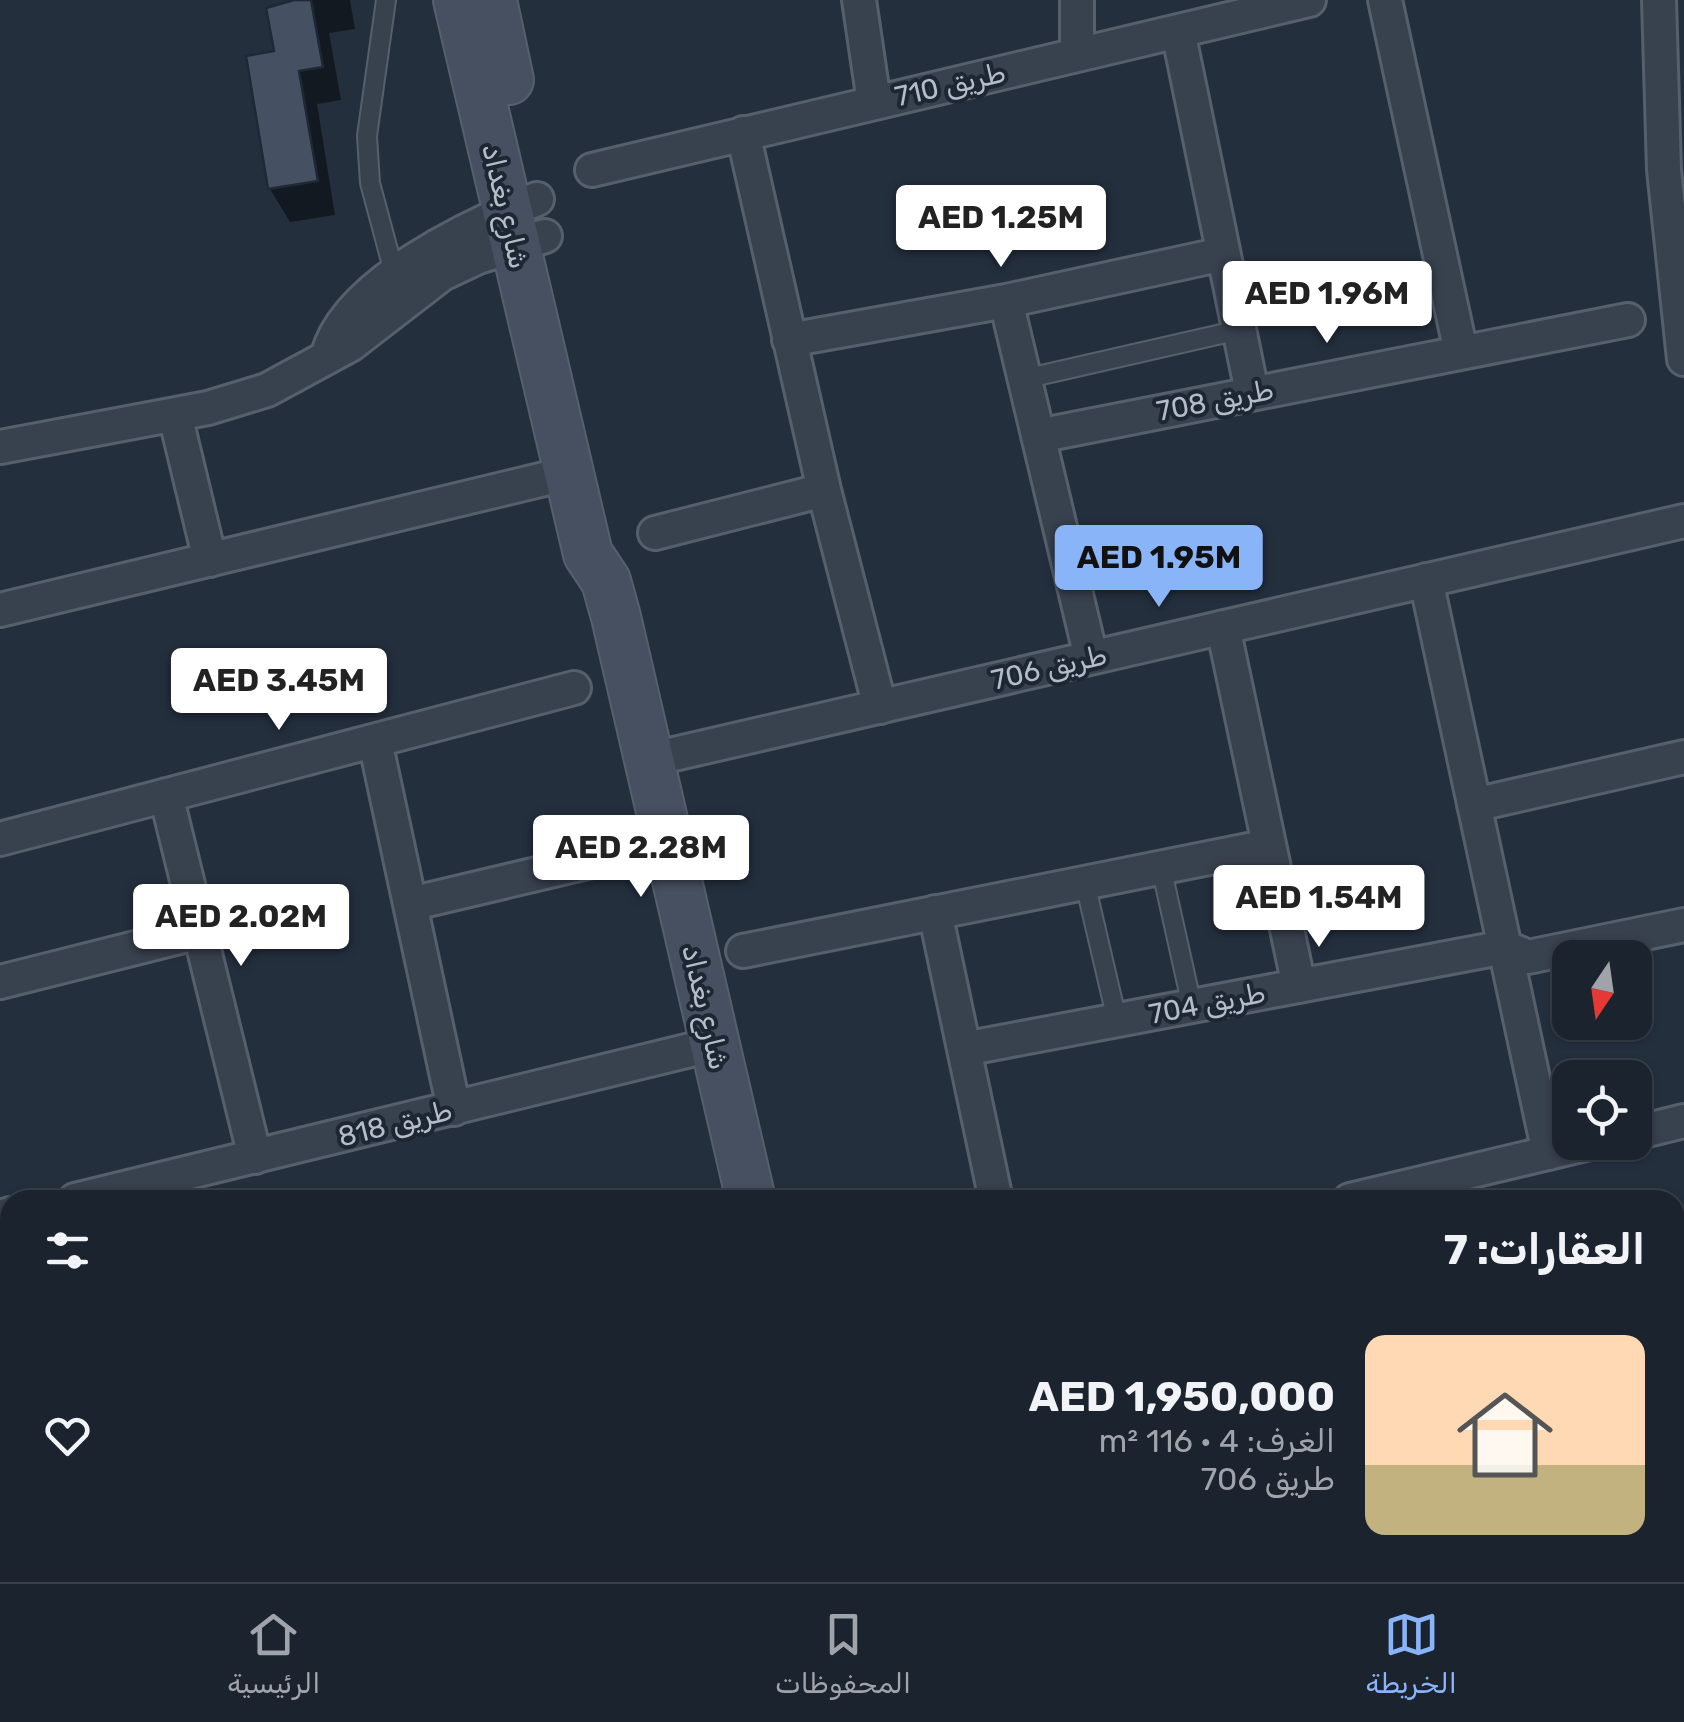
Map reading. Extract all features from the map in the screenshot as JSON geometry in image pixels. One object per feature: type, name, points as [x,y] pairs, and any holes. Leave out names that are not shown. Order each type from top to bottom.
[{"type":"street","name":"شارع بغداد","points":[[458,0],[526,222],[612,550],[606,581]]},
{"type":"street","name":"شارع بغداد","points":[[492,0],[569,474],[588,554],[606,581],[749,1190]]},
{"type":"street","points":[[859,0],[874,102]]},
{"type":"street","points":[[1077,0],[1077,54]]},
{"type":"street","name":"طريق 710","points":[[592,170],[1305,0]]},
{"type":"street","points":[[1385,0],[1461,352]]},
{"type":"street","points":[[1659,0],[1672,96],[1684,359]]},
{"type":"street","points":[[1178,30],[1252,392]]},
{"type":"street","points":[[743,133],[824,490],[880,706]]},
{"type":"street","points":[[328,354],[343,322],[395,276],[442,244],[526,222]]},
{"type":"street","points":[[0,447],[174,415],[267,390],[350,345],[442,274],[526,222]]},
{"type":"street","points":[[789,340],[1006,301],[1223,254]]},
{"type":"street","points":[[1006,301],[1092,658]]},
{"type":"street","name":"طريق 708","points":[[1038,436],[1628,320]]},
{"type":"street","points":[[174,415],[210,560]]},
{"type":"street","points":[[0,610],[569,474]]},
{"type":"street","points":[[655,533],[824,490]]},
{"type":"street","name":"طريق 706","points":[[648,760],[1684,521]]},
{"type":"street","points":[[1426,580],[1549,1153]]},
{"type":"street","points":[[1223,627],[1299,986]]},
{"type":"street","points":[[0,839],[574,688]]},
{"type":"street","points":[[375,740],[454,1109]]},
{"type":"street","points":[[1474,806],[1684,757]]},
{"type":"street","points":[[166,795],[255,1157]]},
{"type":"street","points":[[410,904],[668,843]]},
{"type":"street","points":[[743,951],[1269,846]]},
{"type":"street","points":[[935,912],[994,1190]]},
{"type":"street","name":"طريق 704","points":[[964,1050],[1505,947],[1528,957],[1684,925]]},
{"type":"street","points":[[0,982],[200,932]]},
{"type":"street","name":"طريق 818","points":[[117,1190],[714,1044]]},
{"type":"street","points":[[1652,1128],[1684,1121]]},
{"type":"street","points":[[1392,1190],[1552,1152]]},
{"type":"lane","points":[[386,0],[367,136],[370,183],[395,276]]},
{"type":"lane","points":[[1024,379],[1239,330]]},
{"type":"lane","points":[[1162,868],[1192,1006]]},
{"type":"lane","points":[[1085,882],[1117,1020]]},
{"type":"building","points":[[311,0],[323,67],[299,71],[318,181],[268,189],[246,56],[274,51],[266,8]]}]
